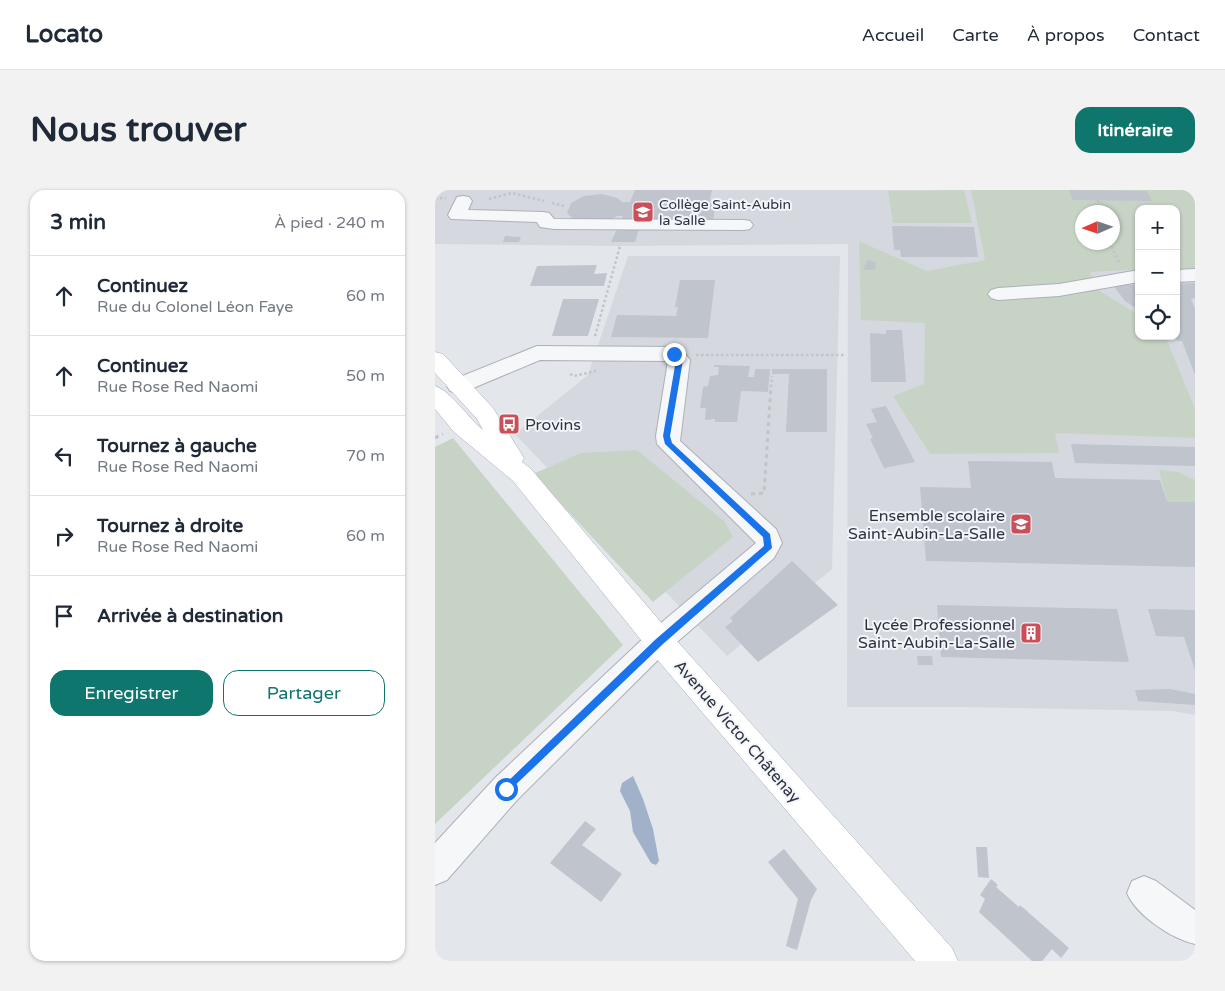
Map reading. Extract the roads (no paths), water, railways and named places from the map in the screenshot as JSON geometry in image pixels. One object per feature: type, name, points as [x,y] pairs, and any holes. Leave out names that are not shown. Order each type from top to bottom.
[{"type":"main road","points":[[435,360],[493,425],[522,476]]},
{"type":"main road","points":[[435,394],[462,426],[522,476]]},
{"type":"main road","name":"Avenue Victor Châtenay","points":[[522,476],[659,641],[939,961]]},
{"type":"street","points":[[463,201],[457,214],[543,217],[546,223],[553,224],[744,225]]},
{"type":"street","points":[[1180,276],[1195,274]]},
{"type":"street","points":[[998,294],[1059,290],[1134,276]]},
{"type":"street","points":[[435,868],[506,789],[659,641],[765,551],[769,543],[767,536],[669,444],[667,436],[679,357],[669,353],[537,353],[458,386]]},
{"type":"street","points":[[1145,893],[1186,925],[1195,928]]},
{"type":"water","points":[[633,776],[653,829],[659,861],[656,865],[651,863],[633,832],[630,811],[620,791],[622,783]]},
{"type":"place","name":"Collège Saint-Aubin la Salle","points":[[643,212]]},
{"type":"place","name":"Provins","points":[[509,424]]},
{"type":"place","name":"Ensemble scolaire Saint-Aubin-La-Salle","points":[[1021,524]]},
{"type":"place","name":"Lycée Professionnel Saint-Aubin-La-Salle","points":[[1031,633]]}]
